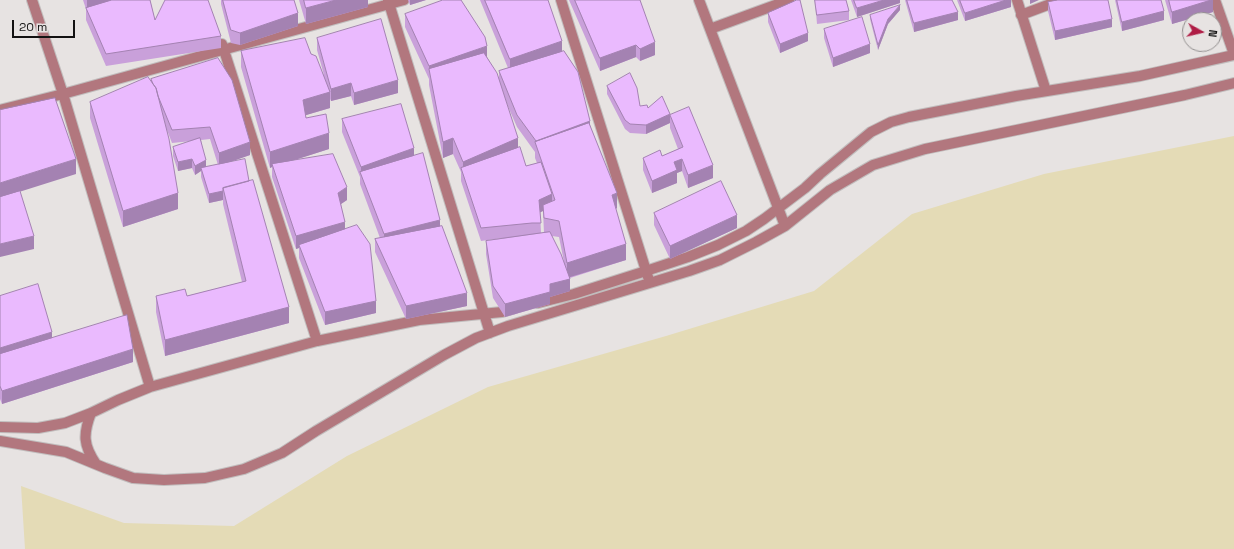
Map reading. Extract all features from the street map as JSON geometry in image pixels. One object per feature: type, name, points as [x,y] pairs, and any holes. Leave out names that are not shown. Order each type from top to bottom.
[{"type":"street","points":[[32,0],[63,94],[150,387]]},
{"type":"street","points":[[0,110],[224,50],[389,2],[404,0]]},
{"type":"street","points":[[561,0],[650,283]]},
{"type":"street","points":[[699,0],[785,226]]},
{"type":"street","points":[[710,29],[789,0]]},
{"type":"street","points":[[1017,0],[1046,91]]},
{"type":"street","points":[[1021,15],[1061,0]]},
{"type":"street","points":[[0,426],[7,428],[38,428],[65,424],[150,387],[317,341],[419,320],[502,312],[574,294],[688,257],[718,245],[746,231],[805,188],[871,132],[891,122],[1016,96],[1140,76],[1234,54],[1215,0]]},
{"type":"street","points":[[389,2],[490,333]]},
{"type":"street","points":[[219,36],[317,341]]},
{"type":"street","points":[[0,441],[66,452],[133,478],[164,480],[205,478],[244,469],[282,453],[316,431],[444,355],[476,338],[508,326],[689,271],[720,260],[785,226],[830,190],[873,166],[925,149],[1185,95],[1234,83]]},
{"type":"street","points":[[91,413],[86,426],[85,440],[89,453],[96,464]]},
{"type":"sand","points":[[1234,136],[1234,549],[25,549],[21,486],[124,523],[234,526],[347,456],[488,387],[666,336],[814,291],[912,214],[1044,174]]},
{"type":"building","points":[[112,0],[150,0],[155,20],[165,0],[208,0],[221,36],[106,54],[86,8]]},
{"type":"building","points":[[223,0],[294,0],[298,13],[240,33],[231,30]]},
{"type":"building","points":[[304,0],[336,0],[306,8]]},
{"type":"building","points":[[443,0],[461,0],[485,37],[487,46],[429,66],[405,14]]},
{"type":"building","points":[[485,0],[548,0],[562,41],[510,59]]},
{"type":"building","points":[[575,0],[640,0],[655,42],[640,49],[636,45],[600,58]]},
{"type":"building","points":[[800,0],[808,33],[780,44],[768,13]]},
{"type":"building","points":[[815,0],[846,0],[849,11],[817,15]]},
{"type":"building","points":[[854,0],[884,0],[857,8]]},
{"type":"building","points":[[907,0],[952,0],[958,12],[914,23]]},
{"type":"building","points":[[960,0],[1006,0],[965,13]]},
{"type":"building","points":[[1058,0],[1108,0],[1112,19],[1055,31],[1048,2]]},
{"type":"building","points":[[1117,0],[1161,0],[1164,11],[1122,22]]},
{"type":"building","points":[[1169,0],[1211,0],[1172,12]]},
{"type":"building","points":[[900,5],[888,19],[878,45],[870,15]]},
{"type":"building","points":[[862,17],[870,44],[833,58],[824,29]]},
{"type":"building","points":[[381,19],[398,80],[354,93],[351,83],[331,89],[317,38]]},
{"type":"building","points":[[305,38],[311,54],[316,56],[330,92],[303,100],[306,118],[326,114],[329,133],[270,152],[241,51]]},
{"type":"building","points":[[564,51],[578,72],[590,121],[536,141],[517,115],[499,71]]},
{"type":"building","points":[[484,53],[497,73],[518,138],[463,162],[453,138],[443,142],[429,69]]},
{"type":"building","points":[[218,58],[232,80],[250,142],[219,153],[210,127],[172,130],[151,79]]},
{"type":"building","points":[[630,73],[637,88],[640,106],[647,105],[648,108],[662,96],[670,114],[646,125],[630,124],[625,120],[607,86]]},
{"type":"building","points":[[148,77],[156,88],[169,139],[178,193],[123,211],[90,102]]},
{"type":"building","points":[[55,98],[76,159],[0,183],[0,110]]},
{"type":"building","points":[[401,104],[414,148],[361,167],[342,119]]},
{"type":"building","points":[[689,107],[713,165],[688,175],[682,159],[674,162],[677,170],[652,181],[643,158],[660,150],[662,156],[683,147],[670,115]]},
{"type":"building","points":[[589,123],[617,193],[612,195],[626,244],[567,263],[559,221],[544,218],[543,205],[555,200],[535,142]]},
{"type":"building","points":[[200,138],[206,160],[195,166],[192,159],[178,162],[173,147]]},
{"type":"building","points":[[520,147],[526,166],[541,162],[552,194],[539,200],[541,223],[481,228],[461,168]]},
{"type":"building","points":[[423,153],[440,220],[384,234],[360,172]]},
{"type":"building","points":[[333,154],[347,187],[338,193],[345,222],[296,236],[272,164]]},
{"type":"building","points":[[245,159],[249,181],[223,188],[223,191],[209,194],[201,168]]},
{"type":"building","points":[[253,180],[289,307],[165,340],[156,296],[185,289],[187,296],[246,281],[223,188]]},
{"type":"building","points":[[721,181],[737,215],[670,246],[654,213]]},
{"type":"building","points":[[20,191],[34,236],[0,244],[0,197]]},
{"type":"building","points":[[357,225],[370,244],[376,301],[325,312],[299,245]]},
{"type":"building","points":[[442,226],[467,293],[406,306],[375,239]]},
{"type":"building","points":[[550,232],[561,254],[570,279],[550,284],[550,292],[505,304],[493,286],[486,241]]},
{"type":"building","points":[[38,284],[52,332],[0,348],[0,296]]},
{"type":"building","points":[[127,315],[133,349],[2,391],[0,386],[0,354]]}]
